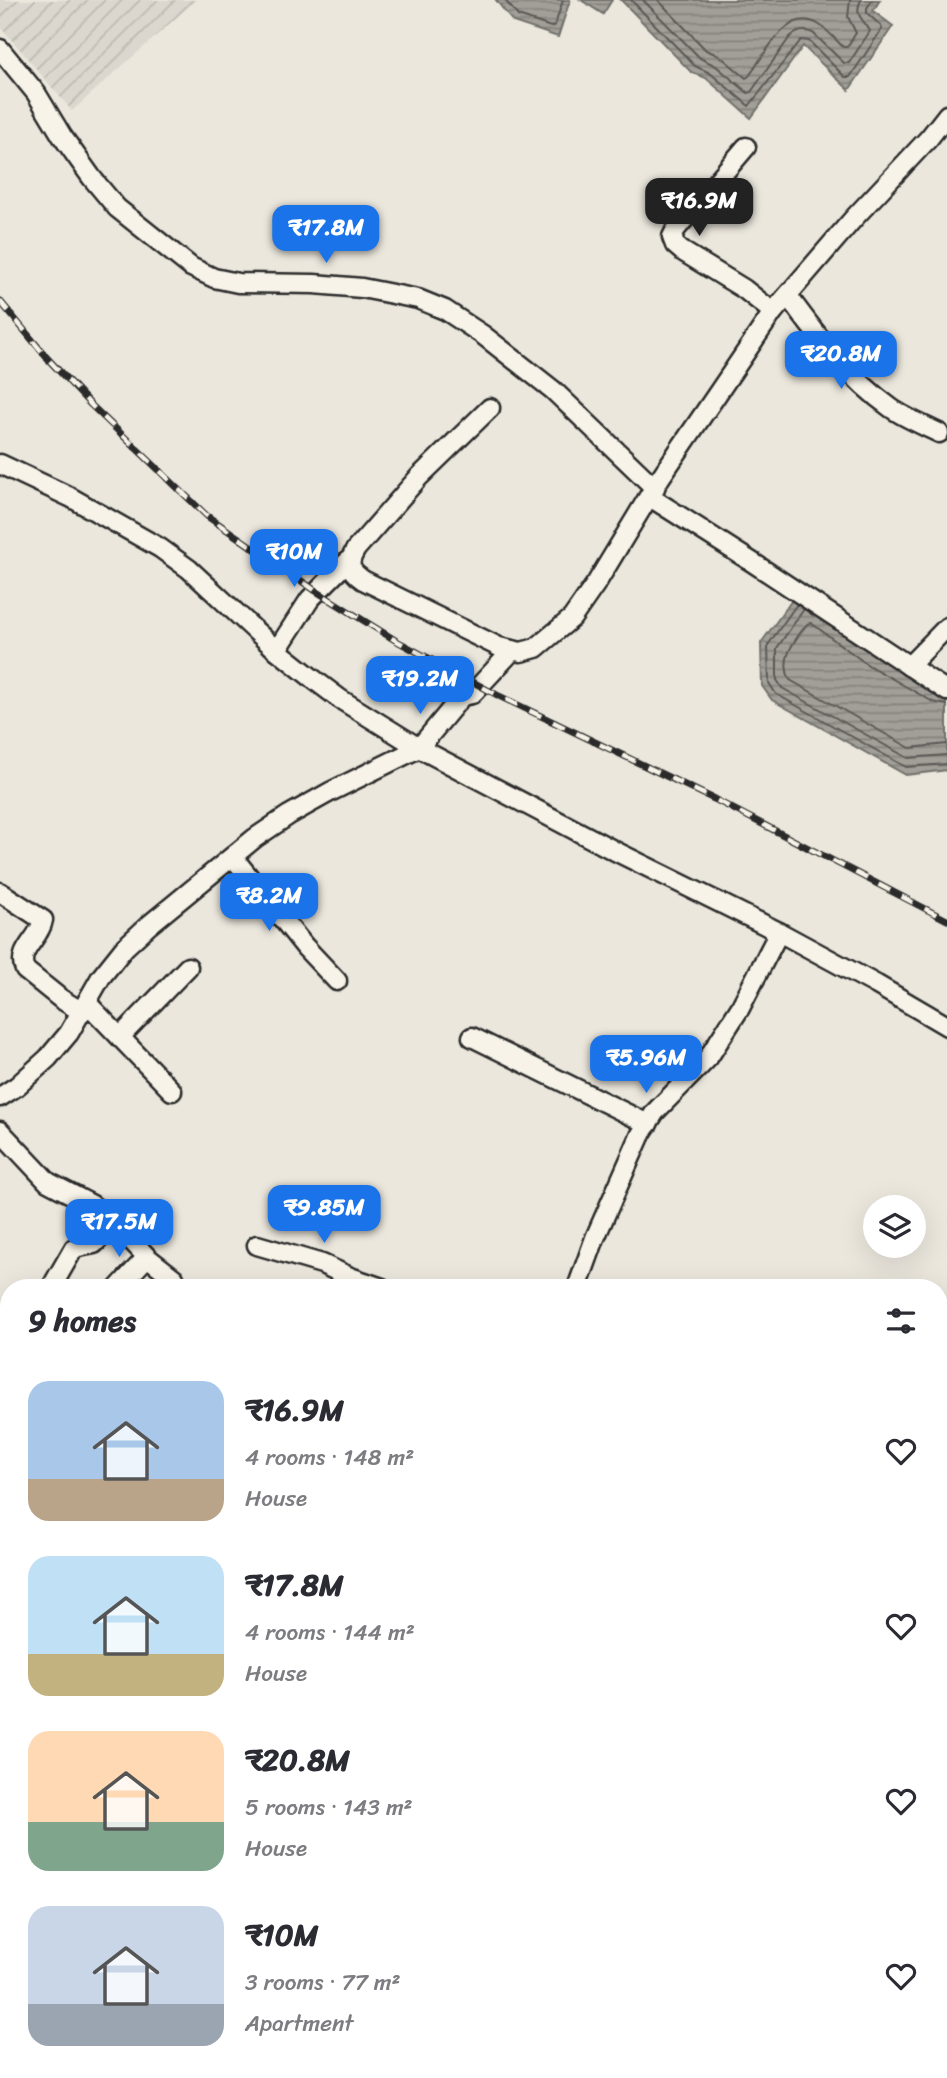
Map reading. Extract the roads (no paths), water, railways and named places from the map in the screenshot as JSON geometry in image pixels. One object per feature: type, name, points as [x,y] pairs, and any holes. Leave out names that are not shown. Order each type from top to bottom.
[{"type":"street","points":[[0,49],[36,93],[62,136],[117,208],[191,267],[214,278],[238,284],[314,284],[362,288],[418,299],[445,310],[483,335],[552,390],[652,493],[947,691]]},
{"type":"street","points":[[350,559],[354,574],[363,580],[499,647],[521,652],[536,649],[572,618],[773,312],[947,115]]},
{"type":"street","points":[[746,147],[672,237],[682,251],[744,289],[773,312]]},
{"type":"street","points":[[788,296],[828,348],[872,393],[893,410],[939,433]]},
{"type":"street","points":[[277,650],[310,599],[350,559],[419,477],[490,408]]},
{"type":"street","points":[[0,464],[70,497],[160,548],[188,569],[277,650],[340,699],[419,748],[779,932],[947,1026]]},
{"type":"street","points":[[909,666],[947,627]]},
{"type":"street","points":[[0,1097],[17,1086],[48,1058],[69,1032],[101,977],[125,947],[149,925],[255,838],[289,815],[419,748],[462,696],[472,694],[512,651]]},
{"type":"street","points":[[233,857],[305,947],[337,981]]},
{"type":"street","points":[[0,892],[43,920],[42,928],[23,954],[22,964],[25,970],[61,999],[84,1007],[120,1037],[172,1091]]},
{"type":"street","points":[[580,1279],[594,1238],[648,1124],[656,1112],[708,1058],[740,1008],[779,932]]},
{"type":"street","points":[[120,1037],[188,967]]},
{"type":"street","points":[[472,1037],[648,1124]]},
{"type":"street","points":[[0,1131],[48,1182],[86,1201],[115,1223],[147,1257],[174,1278]]},
{"type":"street","points":[[56,1279],[74,1248],[94,1244],[115,1223]]},
{"type":"street","points":[[257,1245],[322,1264],[355,1279]]},
{"type":"street","points":[[126,1279],[147,1257]]},
{"type":"water","points":[[496,0],[570,0],[558,37],[513,22]]},
{"type":"water","points":[[581,0],[612,0],[603,14]]},
{"type":"water","points":[[621,0],[880,0],[873,11],[893,26],[849,90],[803,46],[751,118],[706,78],[691,72]]},
{"type":"water","points":[[803,585],[881,642],[947,680],[947,770],[906,775],[772,700],[762,686],[761,643]]},
{"type":"railway","points":[[0,301],[91,405],[207,516],[316,591],[395,640],[499,696],[714,799],[947,920]]}]
